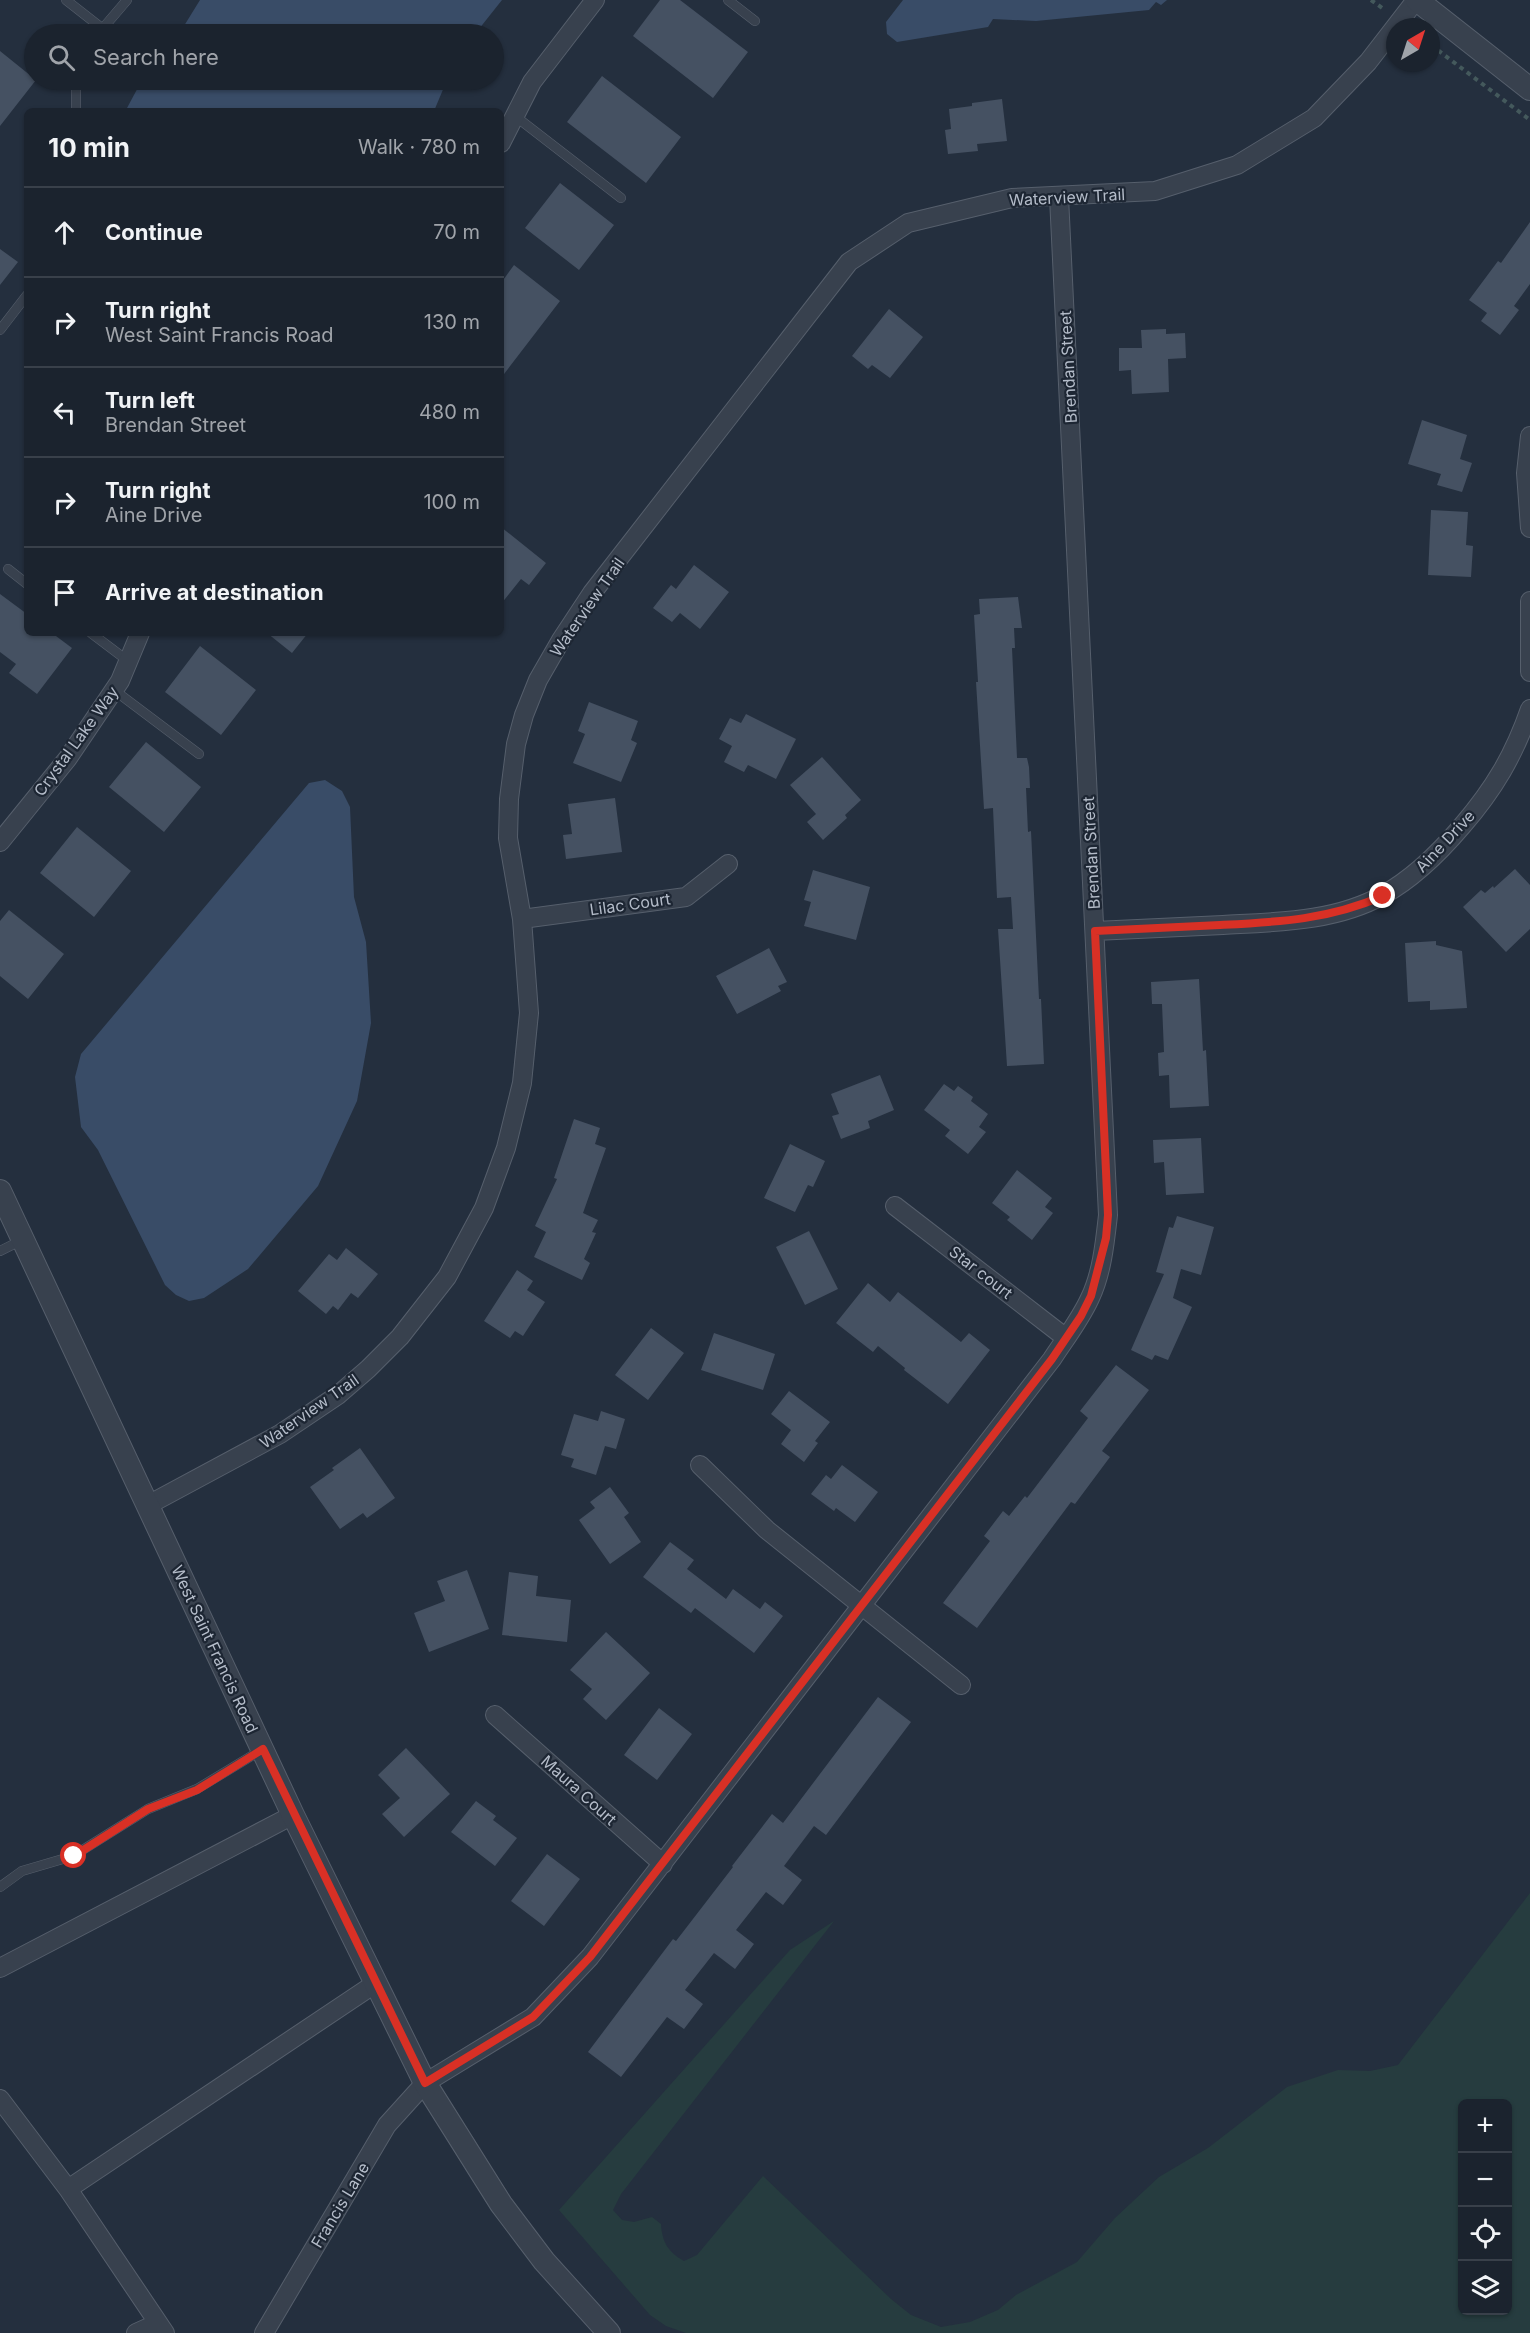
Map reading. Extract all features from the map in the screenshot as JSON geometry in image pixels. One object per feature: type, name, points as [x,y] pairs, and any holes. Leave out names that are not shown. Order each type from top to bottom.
[{"type":"street","points":[[504,137],[532,82],[595,0]]},
{"type":"street","points":[[1416,0],[1530,89]]},
{"type":"street","name":"Waterview Trail","points":[[148,1505],[280,1434],[338,1395],[400,1337],[447,1277],[484,1208],[506,1149],[522,1083],[529,1013],[522,919],[508,838],[509,799],[516,744],[524,715],[538,680],[592,593],[849,262],[908,223],[1012,198],[1155,191],[1237,165],[1314,118],[1368,62],[1416,0]]},
{"type":"street","name":"Brendan Street","points":[[425,2083],[533,2017],[590,1957],[1066,1338],[1091,1296],[1100,1269],[1108,1215],[1059,197]]},
{"type":"street","points":[[1530,436],[1526,473],[1530,528]]},
{"type":"street","points":[[1530,601],[1530,672]]},
{"type":"street","name":"Crystal Lake Way","points":[[0,840],[68,758],[114,690],[139,636]]},
{"type":"street","name":"Aine Drive","points":[[1095,931],[1292,920],[1323,916],[1383,896],[1423,867],[1468,819],[1498,777],[1517,745],[1530,709]]},
{"type":"street","name":"Lilac Court","points":[[522,919],[686,897],[729,864]]},
{"type":"street","name":"West Saint Francis Road","points":[[0,1191],[293,1815],[425,2083],[508,2214],[544,2261],[609,2333]]},
{"type":"street","name":"Star court","points":[[895,1206],[1066,1338]]},
{"type":"street","points":[[700,1465],[767,1530],[961,1684]]},
{"type":"street","name":"Maura Court","points":[[495,1715],[663,1864]]},
{"type":"street","points":[[0,1968],[293,1815]]},
{"type":"street","points":[[68,2189],[376,1983]]},
{"type":"street","name":"Francis Lane","points":[[264,2333],[387,2125],[425,2083]]},
{"type":"street","points":[[2,2107],[68,2189],[161,2328],[136,2333]]},
{"type":"lane","points":[[66,0],[92,24]]},
{"type":"lane","points":[[107,24],[127,0]]},
{"type":"lane","points":[[728,0],[755,21]]},
{"type":"lane","points":[[76,90],[76,108]]},
{"type":"lane","points":[[515,116],[621,198]]},
{"type":"lane","points":[[0,330],[24,300]]},
{"type":"lane","points":[[8,569],[24,582]]},
{"type":"lane","points":[[95,636],[128,661]]},
{"type":"lane","points":[[114,690],[199,754]]},
{"type":"lane","points":[[0,1251],[23,1240]]},
{"type":"lane","points":[[0,1887],[22,1871],[74,1856],[148,1809],[197,1790],[263,1749]]},
{"type":"path","points":[[1440,52],[1530,120]]},
{"type":"green space","points":[[1530,1893],[1530,2333],[686,2333],[666,2326],[650,2315],[559,2210],[790,1950],[834,1921],[621,2194],[613,2210],[622,2220],[634,2222],[652,2217],[661,2224],[667,2246],[684,2261],[697,2255],[763,2176],[891,2299],[911,2315],[941,2327],[970,2322],[998,2310],[1016,2295],[1077,2262],[1115,2218],[1159,2177],[1208,2148],[1287,2087],[1338,2070],[1370,2071],[1398,2065]]},
{"type":"water","points":[[200,0],[502,0],[483,24],[185,24]]},
{"type":"water","points":[[903,0],[1167,0],[1161,5],[1156,2],[1149,10],[1036,21],[993,19],[988,27],[897,42],[887,34],[886,22]]},
{"type":"water","points":[[137,90],[443,90],[435,108],[127,108]]},
{"type":"water","points":[[325,780],[342,791],[350,807],[354,897],[366,942],[371,1023],[357,1101],[318,1186],[248,1269],[204,1298],[189,1301],[176,1295],[165,1285],[98,1150],[81,1127],[75,1077],[81,1054],[309,783]]},
{"type":"building","points":[[660,0],[680,0],[748,52],[713,98],[633,36]]},
{"type":"building","points":[[0,51],[24,70],[24,90],[28,90],[0,126]]},
{"type":"building","points":[[602,76],[681,137],[646,183],[567,122]]},
{"type":"building","points":[[1002,99],[1007,141],[977,144],[978,151],[948,154],[945,130],[951,129],[949,109]]},
{"type":"building","points":[[560,183],[614,225],[579,270],[525,228]]},
{"type":"building","points":[[1530,222],[1530,284],[1514,306],[1519,310],[1500,335],[1481,321],[1487,313],[1469,300],[1498,261],[1501,263]]},
{"type":"building","points":[[0,249],[18,262],[0,285]]},
{"type":"building","points":[[514,265],[560,301],[504,374],[504,279]]},
{"type":"building","points":[[889,309],[923,337],[890,378],[872,365],[868,369],[852,356]]},
{"type":"building","points":[[1166,329],[1166,334],[1185,333],[1186,358],[1168,359],[1169,392],[1132,394],[1131,370],[1119,371],[1119,348],[1142,348],[1141,330]]},
{"type":"building","points":[[1422,420],[1467,435],[1460,459],[1472,463],[1462,492],[1437,485],[1441,474],[1408,464]]},
{"type":"building","points":[[1431,510],[1468,512],[1466,545],[1473,546],[1471,577],[1428,575]]},
{"type":"building","points":[[504,529],[546,563],[529,585],[521,579],[504,600]]},
{"type":"building","points":[[694,565],[729,592],[700,629],[680,613],[672,622],[653,608],[671,585],[676,589]]},
{"type":"building","points":[[0,594],[24,612],[24,636],[56,636],[72,648],[37,694],[9,673],[16,664],[0,652]]},
{"type":"building","points":[[1018,597],[1022,628],[1014,628],[1015,648],[1012,648],[1017,758],[1027,758],[1029,767],[1030,788],[1026,788],[1028,832],[1031,831],[1044,1064],[1007,1066],[998,929],[1013,929],[1011,897],[997,898],[993,808],[984,809],[974,615],[980,614],[979,599]]},
{"type":"building","points":[[271,636],[306,636],[292,653]]},
{"type":"building","points":[[200,646],[256,690],[221,735],[165,692]]},
{"type":"building","points":[[589,702],[638,721],[631,740],[637,743],[621,782],[573,763],[585,734],[578,731]]},
{"type":"building","points":[[746,714],[796,739],[776,779],[748,765],[744,772],[724,762],[732,746],[719,739],[730,718],[741,723]]},
{"type":"building","points":[[146,742],[201,787],[164,832],[109,787]]},
{"type":"building","points":[[822,757],[861,800],[845,815],[847,818],[823,840],[807,822],[816,814],[790,785]]},
{"type":"building","points":[[615,798],[622,852],[566,859],[563,835],[572,834],[568,804]]},
{"type":"building","points":[[77,827],[131,871],[94,917],[40,873]]},
{"type":"building","points":[[1515,869],[1530,885],[1530,929],[1506,952],[1463,907],[1481,890],[1485,893],[1493,886],[1494,888]]},
{"type":"building","points":[[813,870],[870,887],[856,940],[804,926],[811,902],[804,900]]},
{"type":"building","points":[[9,910],[64,954],[28,999],[0,976],[0,921]]},
{"type":"building","points":[[1436,941],[1436,945],[1462,951],[1467,1008],[1430,1010],[1430,1001],[1408,1002],[1405,943]]},
{"type":"building","points":[[769,948],[787,982],[778,986],[781,991],[737,1014],[716,976]]},
{"type":"building","points":[[1199,979],[1209,1106],[1170,1108],[1169,1075],[1159,1076],[1158,1053],[1164,1052],[1162,1004],[1152,1004],[1151,982]]},
{"type":"building","points":[[880,1075],[894,1110],[868,1121],[870,1128],[841,1139],[832,1116],[839,1114],[831,1094]]},
{"type":"building","points":[[944,1084],[954,1091],[958,1086],[973,1097],[971,1101],[988,1114],[979,1127],[986,1132],[968,1154],[945,1136],[950,1130],[924,1110]]},
{"type":"building","points":[[574,1119],[600,1128],[595,1144],[606,1148],[583,1213],[598,1220],[592,1232],[596,1233],[584,1259],[590,1263],[582,1280],[534,1257],[546,1232],[535,1226],[557,1179],[554,1178]]},
{"type":"building","points":[[1201,1138],[1204,1193],[1166,1195],[1164,1162],[1154,1163],[1153,1140]]},
{"type":"building","points":[[790,1144],[825,1161],[813,1187],[808,1185],[795,1212],[764,1198]]},
{"type":"building","points":[[1017,1170],[1052,1198],[1045,1207],[1053,1213],[1032,1240],[1007,1220],[1010,1217],[992,1203]]},
{"type":"building","points":[[1177,1216],[1214,1227],[1201,1275],[1181,1269],[1173,1298],[1192,1307],[1168,1360],[1155,1355],[1152,1360],[1131,1350],[1164,1274],[1156,1272],[1169,1227],[1173,1228]]},
{"type":"building","points":[[809,1231],[838,1289],[805,1305],[776,1247]]},
{"type":"building","points":[[346,1248],[378,1274],[358,1298],[351,1293],[338,1310],[333,1306],[326,1314],[298,1291],[329,1254],[337,1260]]},
{"type":"building","points":[[517,1270],[533,1281],[527,1290],[545,1302],[523,1336],[515,1331],[510,1338],[484,1321]]},
{"type":"building","points":[[868,1283],[890,1302],[898,1292],[961,1342],[969,1333],[990,1350],[948,1404],[904,1370],[905,1368],[878,1346],[873,1352],[836,1323]]},
{"type":"building","points":[[651,1328],[684,1353],[648,1400],[615,1375]]},
{"type":"building","points":[[714,1333],[775,1354],[763,1390],[701,1370]]},
{"type":"building","points":[[1116,1365],[1149,1390],[1102,1451],[1110,1457],[1075,1504],[1071,1502],[977,1628],[943,1603],[990,1541],[984,1536],[1003,1511],[1009,1516],[1025,1496],[1027,1498],[1088,1418],[1080,1411]]},
{"type":"building","points":[[789,1391],[830,1422],[815,1441],[818,1443],[804,1462],[781,1444],[791,1430],[771,1414]]},
{"type":"building","points":[[601,1411],[625,1419],[616,1449],[605,1446],[596,1475],[571,1467],[574,1459],[561,1455],[574,1414],[598,1421]]},
{"type":"building","points":[[360,1448],[395,1498],[367,1518],[363,1513],[340,1529],[310,1487]]},
{"type":"building","points":[[842,1465],[878,1492],[855,1522],[836,1508],[834,1511],[811,1494],[826,1475],[831,1479]]},
{"type":"building","points":[[610,1487],[629,1513],[624,1517],[641,1542],[610,1564],[579,1520],[595,1508],[590,1502]]},
{"type":"building","points":[[670,1542],[694,1560],[687,1569],[726,1599],[733,1589],[760,1609],[765,1602],[783,1616],[754,1653],[695,1608],[691,1613],[643,1577]]},
{"type":"building","points":[[467,1570],[489,1629],[429,1652],[414,1613],[445,1601],[437,1581]]},
{"type":"building","points":[[509,1572],[538,1576],[536,1596],[571,1600],[567,1642],[502,1635]]},
{"type":"building","points":[[606,1632],[650,1673],[606,1720],[583,1699],[592,1689],[570,1670]]},
{"type":"building","points":[[878,1697],[911,1722],[826,1835],[814,1826],[784,1866],[802,1880],[783,1905],[766,1892],[736,1930],[754,1944],[735,1969],[714,1953],[685,1990],[703,2004],[684,2029],[667,2017],[621,2077],[588,2052],[673,1939],[676,1941],[772,1814],[783,1823]]},
{"type":"building","points":[[659,1708],[692,1734],[657,1780],[624,1755]]},
{"type":"building","points":[[406,1748],[450,1794],[404,1837],[382,1814],[400,1798],[378,1775]]},
{"type":"building","points":[[476,1801],[496,1816],[493,1820],[517,1838],[495,1866],[451,1832]]},
{"type":"building","points":[[547,1854],[580,1879],[544,1926],[511,1901]]},
{"type":"route","points":[[74,1856],[148,1809],[197,1790],[263,1749],[293,1815],[425,2083],[533,2017],[590,1957],[1052,1359],[1081,1316],[1100,1269],[1108,1215],[1095,931],[1282,922],[1323,916],[1383,896]]}]
